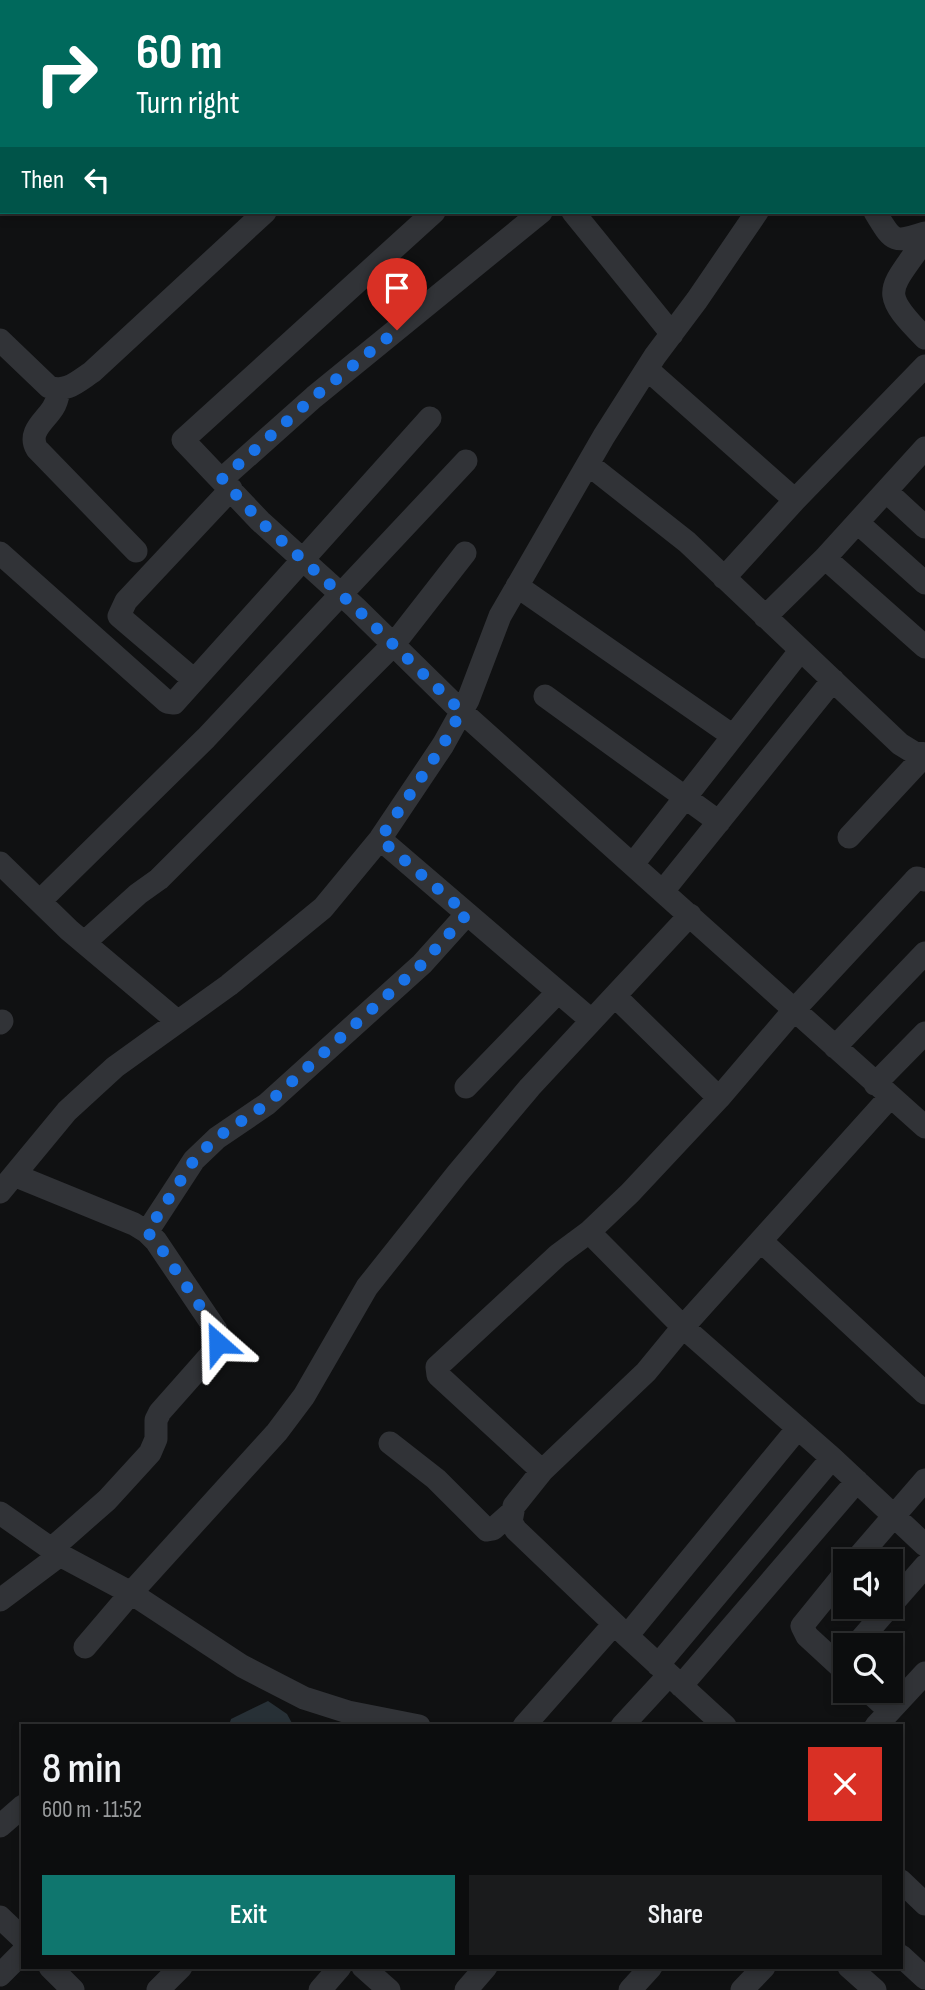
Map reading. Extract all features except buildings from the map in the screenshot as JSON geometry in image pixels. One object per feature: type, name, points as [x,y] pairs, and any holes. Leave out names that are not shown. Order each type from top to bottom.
[{"type":"street","points":[[0,340],[49,387],[59,390],[72,386],[92,372],[263,214]]},
{"type":"street","points":[[433,214],[183,440],[260,521],[394,644],[461,711],[882,1090],[921,1118]]},
{"type":"street","points":[[194,680],[119,615],[126,601],[226,484],[314,397],[539,214]]},
{"type":"street","points":[[575,214],[672,334]]},
{"type":"street","points":[[60,1555],[55,1548],[57,1544],[107,1500],[150,1452],[154,1446],[156,1420],[160,1412],[218,1343],[216,1330],[156,1241],[147,1232],[134,1224],[7,1184],[67,1111],[115,1067],[229,985],[323,908],[380,839],[443,745],[461,711],[500,616],[588,464],[647,369],[756,214]]},
{"type":"street","points":[[877,214],[889,234],[897,239],[925,233]]},
{"type":"street","points":[[925,239],[895,283],[892,293],[895,305],[902,315],[925,338]]},
{"type":"street","points":[[724,578],[795,500],[925,366]]},
{"type":"street","points":[[647,369],[795,500]]},
{"type":"street","points":[[59,390],[54,407],[38,428],[33,442],[136,551]]},
{"type":"street","points":[[0,553],[167,702],[174,704],[430,418]]},
{"type":"street","points":[[765,617],[825,558],[925,449]]},
{"type":"street","points":[[40,901],[206,738],[466,461]]},
{"type":"street","points":[[588,464],[658,517],[900,744],[913,752],[925,754]]},
{"type":"street","points":[[887,492],[925,527]]},
{"type":"street","points":[[858,523],[925,583]]},
{"type":"street","points":[[85,942],[138,894],[159,879],[394,644],[465,553]]},
{"type":"street","points":[[825,558],[925,647]]},
{"type":"street","points":[[517,586],[733,736]]},
{"type":"street","points":[[634,864],[800,651]]},
{"type":"street","points":[[663,891],[832,680]]},
{"type":"street","points":[[545,695],[719,822]]},
{"type":"street","points":[[849,837],[925,754]]},
{"type":"street","points":[[380,839],[591,1020]]},
{"type":"street","points":[[0,863],[69,930],[177,1021]]},
{"type":"street","points":[[542,1471],[437,1371],[440,1364],[558,1255],[589,1232],[631,1193],[719,1098],[795,1009],[914,881],[917,878],[925,880]]},
{"type":"street","points":[[147,1232],[201,1152],[216,1138],[267,1104],[422,964],[467,914]]},
{"type":"street","points":[[85,1647],[277,1432],[303,1396],[367,1287],[490,1135],[591,1020],[690,915]]},
{"type":"street","points":[[835,1047],[925,953]]},
{"type":"street","points":[[466,1087],[558,992]]},
{"type":"street","points":[[615,996],[719,1098]]},
{"type":"street","points":[[713,1722],[670,1676],[516,1530],[511,1514],[514,1506],[542,1471],[646,1373],[683,1327],[761,1241],[925,1033]]},
{"type":"street","points":[[589,1232],[683,1327],[832,1458],[925,1545]]},
{"type":"street","points":[[761,1241],[925,1393]]},
{"type":"street","points":[[526,1724],[620,1630],[798,1428]]},
{"type":"street","points":[[390,1443],[436,1479],[487,1530],[493,1529],[511,1514]]},
{"type":"street","points":[[670,1676],[832,1458]]},
{"type":"street","points":[[865,1549],[925,1480]]},
{"type":"street","points":[[624,1724],[857,1481]]},
{"type":"street","points":[[0,1513],[60,1555],[96,1577],[131,1593],[242,1666],[304,1698],[348,1712],[409,1724]]},
{"type":"street","points":[[0,1601],[60,1555]]},
{"type":"street","points":[[903,1591],[925,1566]]},
{"type":"street","points":[[833,1588],[802,1626],[807,1636],[833,1656]]},
{"type":"street","points":[[866,1633],[879,1619]]},
{"type":"street","points":[[883,1718],[925,1673]]},
{"type":"street","points":[[0,1826],[21,1808]]},
{"type":"street","points":[[0,1917],[21,1937]]},
{"type":"street","points":[[0,1975],[21,1954]]},
{"type":"street","points":[[903,1958],[925,1978]]},
{"type":"street","points":[[52,1969],[73,1990]]},
{"type":"street","points":[[158,1990],[179,1969]]},
{"type":"street","points":[[320,1990],[338,1969]]},
{"type":"street","points":[[365,1969],[389,1990]]},
{"type":"street","points":[[466,1990],[484,1969]]},
{"type":"street","points":[[630,1990],[649,1969]]},
{"type":"street","points":[[851,1969],[875,1990]]},
{"type":"shaded area","points":[[268,1701],[287,1714],[292,1724],[229,1724],[231,1719]]},
{"type":"route","points":[[218,1343],[216,1330],[156,1241],[147,1232],[194,1160],[216,1138],[267,1104],[422,964],[467,914],[380,839],[443,745],[461,711],[355,607],[260,521],[222,479],[314,397],[397,330]]}]
